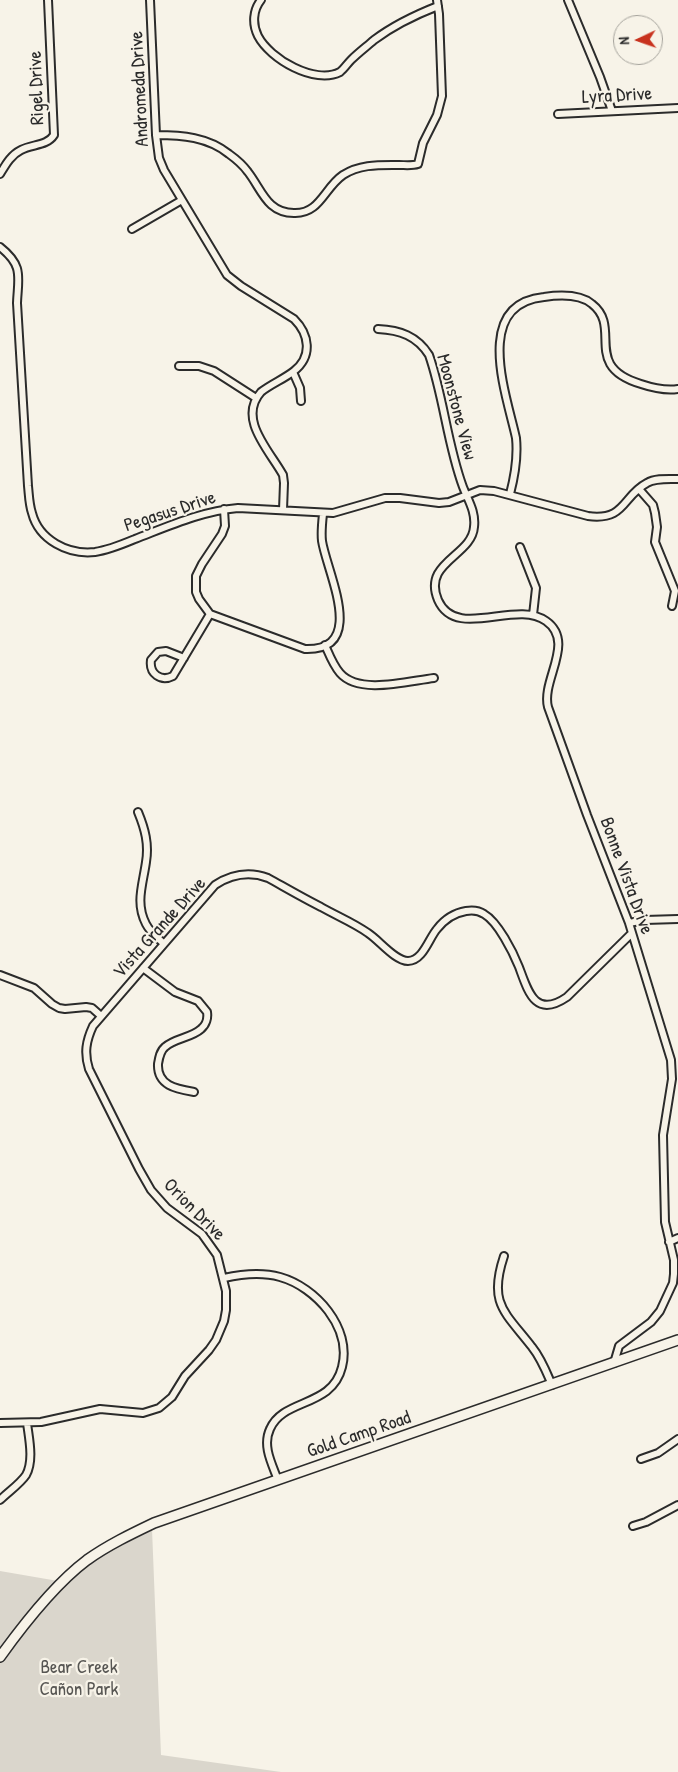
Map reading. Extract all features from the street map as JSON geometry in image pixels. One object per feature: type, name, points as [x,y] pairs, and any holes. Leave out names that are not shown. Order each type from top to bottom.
[{"type":"street","name":"Rigel Drive","points":[[0,174],[15,153],[47,142],[54,135],[48,0]]},
{"type":"street","name":"Andromeda Drive","points":[[150,0],[156,136],[161,164],[227,275],[240,286],[301,325],[307,339],[307,347],[304,360],[294,372]]},
{"type":"street","points":[[156,136],[198,138],[218,147],[248,171],[269,204],[284,212],[292,213],[306,212],[313,208],[337,180],[351,171],[370,165],[415,165],[419,162],[425,137],[437,115],[442,96],[438,3],[390,28],[340,72],[313,74],[297,69],[272,53],[262,43],[254,24],[255,11],[261,0]]},
{"type":"street","points":[[568,0],[612,111]]},
{"type":"street","name":"Lyra Drive","points":[[558,114],[678,108]]},
{"type":"street","points":[[132,229],[182,200]]},
{"type":"street","name":"Pegasus Drive","points":[[0,247],[12,258],[19,276],[17,303],[29,501],[35,522],[47,538],[62,547],[94,552],[109,549],[200,515],[224,509],[283,510],[323,514],[340,512],[385,498],[439,503],[449,502],[480,490],[510,494],[588,516],[603,517],[618,511],[639,489],[651,481],[678,479]]},
{"type":"street","points":[[510,494],[516,470],[517,444],[502,374],[499,341],[504,322],[523,303],[545,297],[579,297],[586,300],[602,316],[608,358],[614,370],[631,381],[657,389],[678,388]]},
{"type":"street","name":"Moonstone View","points":[[378,329],[393,330],[410,336],[424,346],[429,354],[453,458],[466,494]]},
{"type":"street","points":[[180,366],[199,366],[214,371],[256,398]]},
{"type":"street","points":[[283,510],[284,483],[282,475],[254,426],[252,413],[256,398],[267,387],[294,372],[300,388],[301,401]]},
{"type":"street","points":[[639,489],[652,505],[655,513],[657,527],[655,542],[675,591],[672,606]]},
{"type":"street","points":[[466,494],[474,515],[474,530],[468,542],[446,563],[437,575],[436,592],[438,600],[446,611],[451,615],[464,619],[517,614],[533,615],[536,588],[520,547]]},
{"type":"street","points":[[224,509],[225,526],[222,534],[196,576],[196,592],[203,606],[210,614],[296,647],[312,649],[325,645],[336,635],[341,622],[341,614],[322,540],[323,514]]},
{"type":"street","points":[[184,658],[166,651],[158,652],[151,660],[151,670],[158,677],[168,678],[174,674],[184,658],[210,614]]},
{"type":"street","name":"Bonne Vista Drive","points":[[533,615],[547,622],[557,634],[558,649],[546,694],[548,707],[629,923],[671,1060],[672,1079],[663,1135],[665,1222],[675,1267],[673,1283],[656,1317],[619,1346],[614,1363]]},
{"type":"street","points":[[325,645],[341,674],[353,683],[377,685],[434,678]]},
{"type":"street","points":[[138,812],[145,830],[147,846],[140,892],[141,910],[147,925],[164,944]]},
{"type":"street","name":"Vista Grande Drive","points":[[101,1016],[216,885],[233,876],[251,873],[268,878],[357,926],[373,936],[398,958],[405,961],[418,957],[436,929],[452,916],[467,911],[480,912],[492,921],[498,930],[514,955],[525,987],[531,996],[541,1004],[548,1005],[560,1002],[567,997],[632,933]]},
{"type":"street","points":[[629,923],[645,920],[678,920]]},
{"type":"street","points":[[144,968],[175,992],[198,1001],[207,1012],[207,1020],[200,1030],[164,1047],[159,1059],[159,1073],[167,1084],[177,1089],[194,1092]]},
{"type":"street","points":[[0,975],[34,988],[59,1008],[92,1008],[101,1016]]},
{"type":"street","name":"Orion Drive","points":[[0,1423],[27,1423],[53,1420],[100,1409],[143,1413],[159,1408],[179,1389],[185,1376],[210,1350],[221,1331],[227,1300],[224,1278],[217,1255],[207,1240],[195,1228],[167,1208],[152,1190],[139,1169],[89,1069],[86,1054],[87,1041],[93,1026],[101,1016]]},
{"type":"street","points":[[669,1242],[678,1238]]},
{"type":"street","points":[[504,1256],[497,1284],[500,1302],[508,1318],[540,1358],[552,1385]]},
{"type":"street","points":[[224,1278],[260,1274],[281,1277],[292,1281],[320,1301],[334,1321],[342,1340],[344,1348],[342,1366],[335,1382],[323,1395],[281,1414],[270,1427],[266,1442],[267,1449],[278,1480]]},
{"type":"street","name":"Gold Camp Road","points":[[0,1657],[30,1618],[62,1582],[98,1553],[145,1527],[176,1514],[678,1340]]},
{"type":"street","points":[[0,1500],[21,1480],[29,1468],[30,1456],[27,1423]]},
{"type":"street","points":[[641,1459],[658,1453],[678,1439]]},
{"type":"street","points":[[633,1526],[646,1522],[678,1506]]},
{"type":"green space","name":"Bear Creek Cañon Park","points":[[152,1529],[161,1755],[281,1772],[0,1772],[0,1571],[58,1581],[134,1537]]}]
